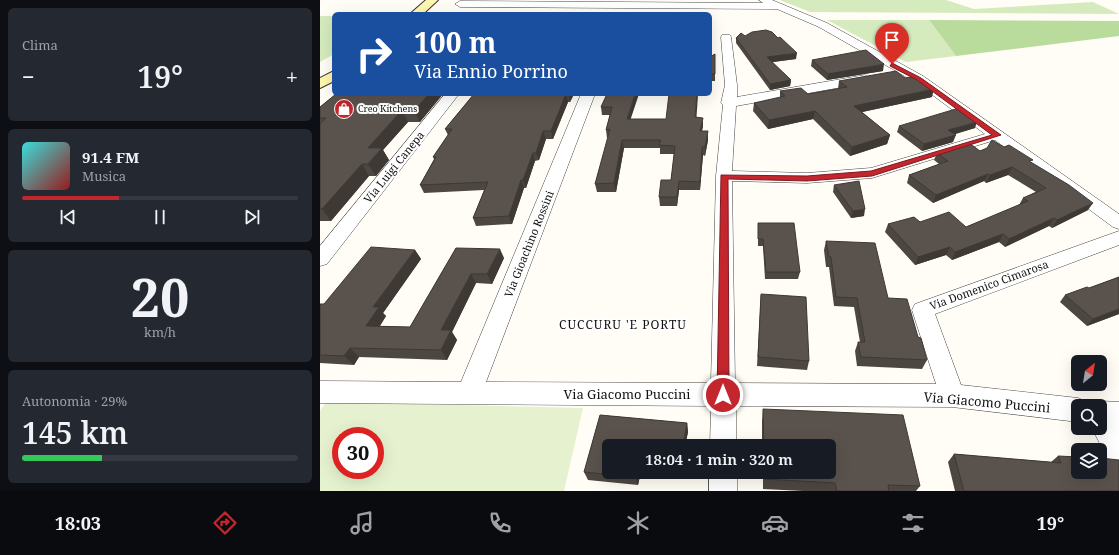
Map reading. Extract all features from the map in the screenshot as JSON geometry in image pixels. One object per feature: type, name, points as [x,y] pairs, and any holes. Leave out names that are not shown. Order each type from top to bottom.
[{"type":"main road","points":[[418,12],[430,2]]},
{"type":"main road","points":[[320,75],[332,67]]},
{"type":"main road","points":[[320,84],[332,75]]},
{"type":"street","points":[[764,0],[823,25],[919,79],[1119,224]]},
{"type":"street","points":[[460,4],[778,6]]},
{"type":"street","points":[[723,439],[724,176],[728,103],[731,85],[726,37]]},
{"type":"street","points":[[728,103],[906,72]]},
{"type":"street","name":"Via Luigi Canepa","points":[[328,239],[450,96]]},
{"type":"street","name":"Via Gioachino Rossini","points":[[469,393],[587,96]]},
{"type":"street","points":[[724,176],[807,178],[872,173],[997,135]]},
{"type":"street","name":"Via Domenico Cimarosa","points":[[952,396],[923,310],[1119,238]]},
{"type":"street","points":[[320,259],[328,239]]},
{"type":"street","name":"Via Giacomo Puccini","points":[[320,392],[952,396],[1071,409]]},
{"type":"street","points":[[1107,413],[1119,414]]},
{"type":"street","points":[[1107,430],[1119,452]]},
{"type":"street","points":[[723,479],[723,491]]},
{"type":"green space","points":[[780,0],[946,0],[974,9],[1093,2],[1119,14],[810,12]]},
{"type":"green space","points":[[320,16],[332,16],[332,55],[320,62]]},
{"type":"green space","points":[[827,20],[929,20],[956,56],[906,62]]},
{"type":"green space","points":[[929,20],[1119,21],[1119,36],[956,56]]},
{"type":"green space","points":[[326,402],[583,408],[564,491],[320,491],[320,411]]},
{"type":"building","points":[[766,30],[772,32],[778,38],[780,37],[797,53],[767,57],[791,80],[770,84],[736,38],[741,33],[745,36],[752,32]]},
{"type":"building","points":[[866,50],[884,64],[828,74],[812,60]]},
{"type":"building","points":[[715,54],[715,74],[712,74],[712,56]]},
{"type":"building","points":[[896,71],[905,78],[916,76],[934,89],[854,106],[890,135],[852,147],[815,111],[769,120],[754,103],[785,96],[780,91],[801,88],[808,94],[847,87],[839,81]]},
{"type":"building","points":[[334,96],[427,96],[414,111],[402,110],[368,148],[382,148],[368,164],[362,164],[322,209],[320,208],[320,124],[326,118],[320,118],[320,107]]},
{"type":"building","points":[[472,96],[565,96],[551,131],[543,131],[536,153],[533,153],[523,180],[521,180],[509,216],[473,218],[488,182],[420,185],[436,157],[433,157],[452,129],[445,129]]},
{"type":"building","points":[[606,96],[634,96],[627,119],[666,119],[669,96],[697,96],[695,117],[703,118],[700,131],[708,131],[705,147],[702,147],[700,182],[679,181],[677,197],[659,197],[661,180],[671,180],[675,146],[659,145],[661,140],[622,140],[614,183],[595,184],[610,129],[606,130],[612,107],[601,107]]},
{"type":"building","points":[[959,108],[977,122],[948,130],[956,135],[924,144],[899,126]]},
{"type":"building","points":[[992,140],[1004,147],[1009,145],[1033,160],[1029,161],[1069,185],[1093,203],[1057,220],[1054,218],[1009,239],[1003,234],[955,252],[950,247],[918,257],[888,224],[914,217],[920,222],[949,212],[966,227],[1028,201],[1023,198],[1046,188],[1012,167],[990,175],[988,174],[936,195],[909,175],[948,161],[937,153],[969,143],[980,151],[987,148]]},
{"type":"building","points":[[859,181],[865,209],[853,211],[834,185]]},
{"type":"building","points":[[758,223],[794,223],[800,272],[766,272],[763,239],[758,239]]},
{"type":"building","points":[[826,241],[875,243],[888,298],[907,299],[918,337],[921,338],[927,360],[861,357],[858,342],[865,342],[857,298],[836,297],[831,257],[829,257]]},
{"type":"building","points":[[371,247],[415,250],[373,307],[379,307],[366,326],[410,327],[456,248],[500,249],[487,274],[471,274],[441,330],[451,330],[441,350],[350,348],[344,356],[320,355],[320,304],[324,304]]},
{"type":"building","points":[[1119,277],[1119,309],[1093,319],[1065,295],[1087,287],[1089,288]]},
{"type":"building","points":[[761,294],[806,297],[809,361],[758,357]]},
{"type":"building","points":[[763,409],[903,415],[920,486],[888,485],[889,491],[837,491],[835,483],[765,479],[836,479],[836,439],[764,439]]},
{"type":"building","points":[[600,415],[687,423],[684,439],[602,439],[602,474],[584,472]]},
{"type":"building","points":[[954,454],[1061,463],[1058,456],[1071,457],[1071,479],[1107,479],[1107,459],[1119,460],[1119,491],[964,491]]},
{"type":"place","name":"Creo Kitchens","points":[[344,109]]},
{"type":"district","name":"CUCCURU 'E PORTU","points":[[623,325]]},
{"type":"route","points":[[723,395],[724,176],[807,178],[872,173],[997,135],[919,79],[892,64]]}]
